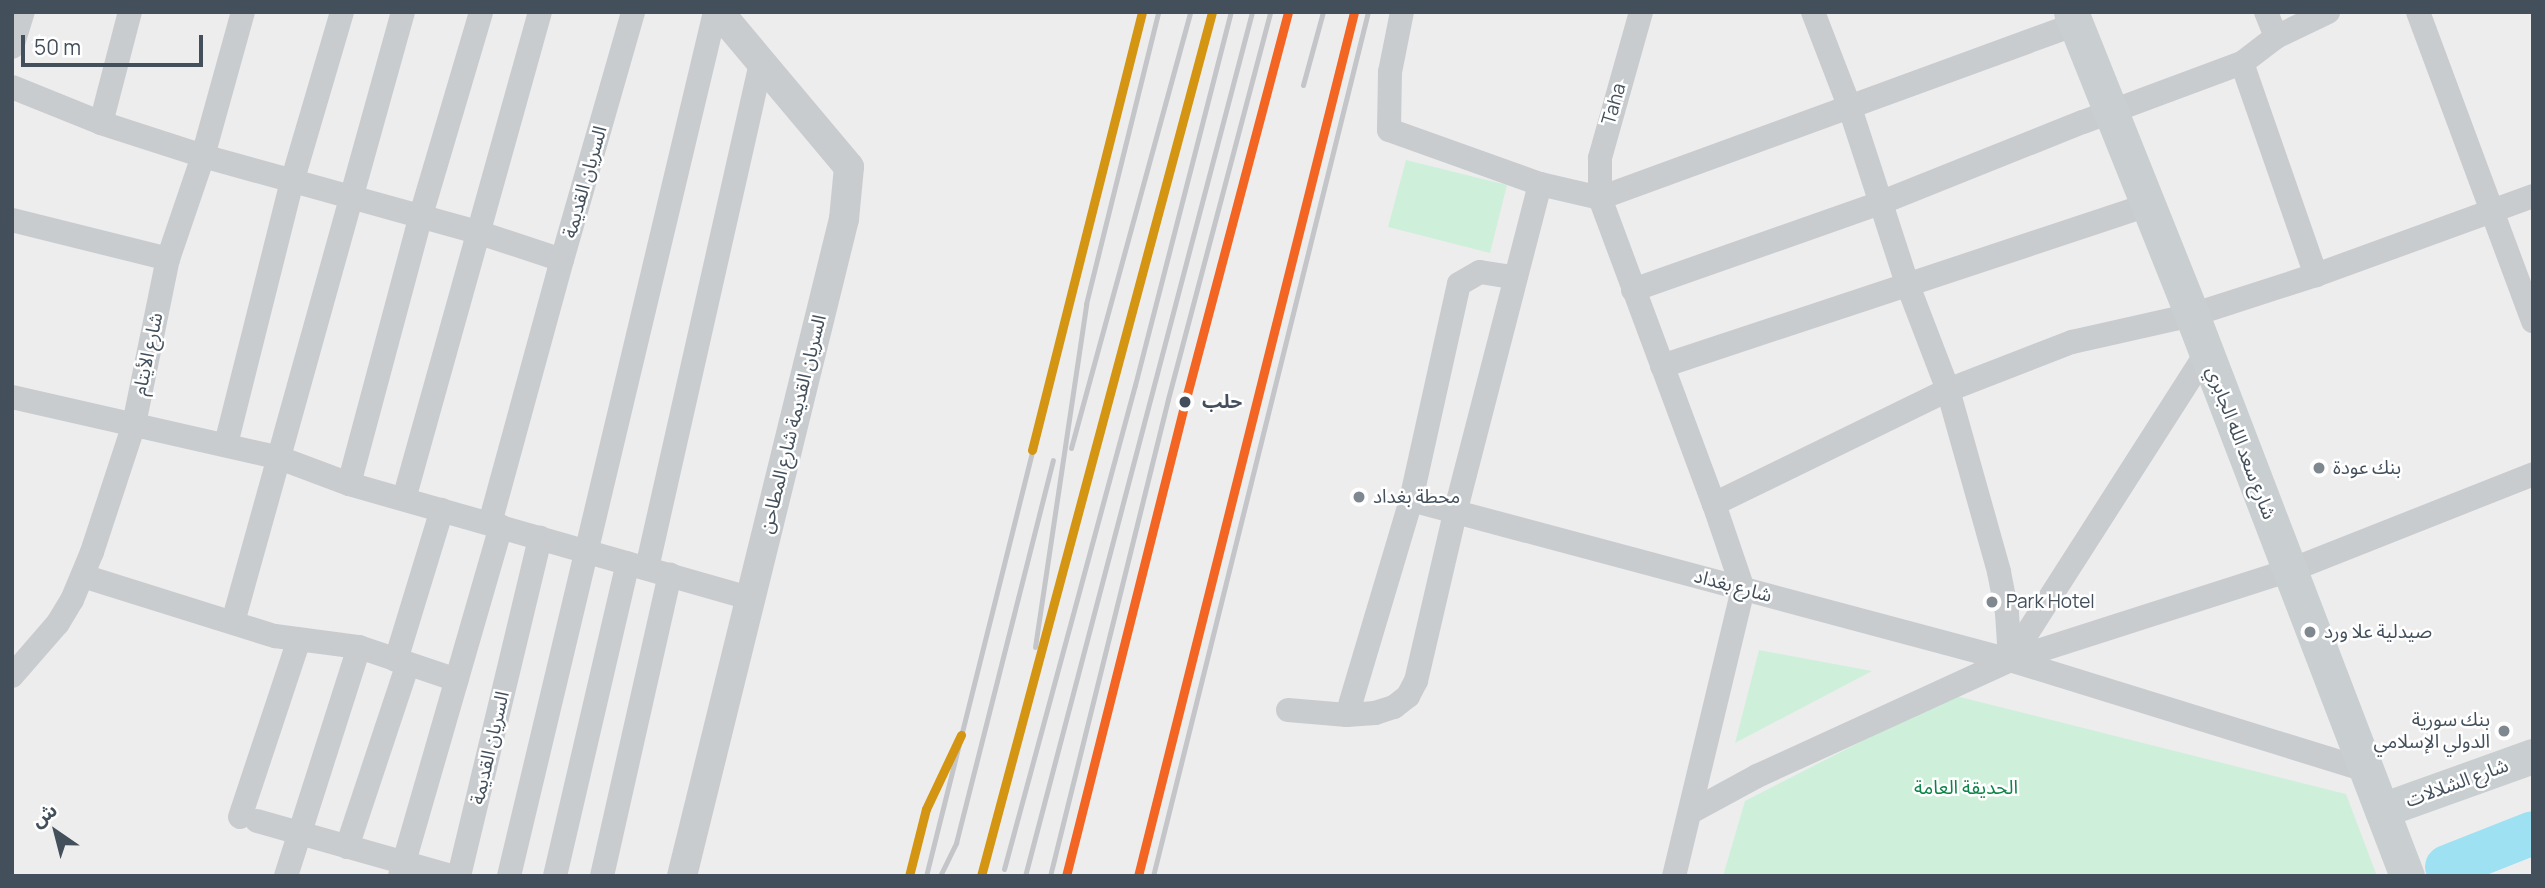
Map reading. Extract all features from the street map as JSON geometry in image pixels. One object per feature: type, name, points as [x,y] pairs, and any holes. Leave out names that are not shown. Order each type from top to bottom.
[{"type":"main road","name":"شارع سعد الله الجابري","points":[[2074,18],[2291,570],[2407,876]]},
{"type":"main road","name":"شارع الشلالات","points":[[2382,810],[2533,755]]},
{"type":"street","points":[[12,47],[23,12]]},
{"type":"street","points":[[101,123],[130,12]]},
{"type":"street","name":"شارع الأيتام","points":[[12,676],[58,623],[83,576],[134,424],[168,259],[203,156],[243,12]]},
{"type":"street","points":[[226,444],[292,182],[342,12]]},
{"type":"street","points":[[233,622],[403,12]]},
{"type":"street","points":[[349,484],[421,215],[481,12]]},
{"type":"street","points":[[404,499],[540,12]]},
{"type":"street","name":"السريان القديمة","points":[[12,87],[101,123],[203,156],[421,215],[562,260],[633,12]]},
{"type":"street","points":[[509,876],[584,552],[717,12]]},
{"type":"street","name":"السريان القديمة شارع المطاحن","points":[[682,876],[844,219],[849,167],[717,12]]},
{"type":"street","points":[[1402,12],[1390,72],[1389,130],[1539,184],[1600,198],[1850,108],[2074,18]]},
{"type":"street","name":"Taha","points":[[1641,12],[1600,158],[1600,198],[1743,589]]},
{"type":"street","points":[[1813,12],[1850,108],[1907,283],[1948,390],[1999,572],[2007,613],[2010,660]]},
{"type":"street","points":[[2266,12],[2276,37]]},
{"type":"street","points":[[1633,290],[1880,203],[2112,110],[2242,63],[2276,37],[2328,12]]},
{"type":"street","points":[[2418,12],[2533,321]]},
{"type":"street","points":[[602,876],[648,569],[761,63]]},
{"type":"street","points":[[2242,63],[2316,275]]},
{"type":"street","points":[[1288,710],[1347,715],[1375,713],[1394,707],[1408,696],[1416,681],[1455,513],[1539,184]]},
{"type":"street","points":[[1714,504],[1948,390],[2072,342],[2192,315],[2316,275],[2533,196]]},
{"type":"street","points":[[1662,366],[2148,205]]},
{"type":"street","points":[[12,220],[168,259]]},
{"type":"street","points":[[402,869],[457,680],[562,260]]},
{"type":"street","points":[[1347,715],[1410,500],[1458,284],[1480,272],[1516,278]]},
{"type":"street","points":[[2010,660],[2206,353]]},
{"type":"street","points":[[13,396],[277,457],[349,484],[750,598]]},
{"type":"street","points":[[1691,812],[1757,776],[2010,660],[2291,570],[2533,474]]},
{"type":"street","name":"شارع بغداد","points":[[1410,500],[2010,660],[2366,770]]},
{"type":"street","points":[[347,847],[402,662],[442,510]]},
{"type":"street","name":"السريان القديمة","points":[[459,876],[540,538]]},
{"type":"street","points":[[555,876],[648,569]]},
{"type":"street","points":[[83,576],[275,636],[359,647],[457,680]]},
{"type":"street","points":[[1674,876],[1743,589]]},
{"type":"street","points":[[299,640],[249,819],[347,847],[402,869],[451,876]]},
{"type":"street","points":[[286,876],[302,834],[359,647]]},
{"type":"green space","points":[[1406,160],[1507,185],[1490,253],[1388,227]]},
{"type":"green space","points":[[1759,650],[1872,671],[1735,743]]},
{"type":"green space","name":"الحديقة العامة","points":[[1952,695],[2346,794],[2377,876],[1723,876],[1745,801]]},
{"type":"waterway","points":[[2447,867],[2533,833]]},
{"type":"railway","points":[[926,876],[1142,12]]},
{"type":"railway","points":[[1035,647],[1086,304],[1158,12]]},
{"type":"railway","points":[[1071,448],[1190,12]]},
{"type":"railway","points":[[981,876],[1212,12]]},
{"type":"railway","points":[[1004,869],[1135,385],[1231,12]]},
{"type":"railway","points":[[1025,876],[1252,12]]},
{"type":"railway","points":[[1050,876],[1168,399],[1270,12]]},
{"type":"railway","points":[[1066,876],[1185,402],[1288,12]]},
{"type":"railway","points":[[1303,85],[1323,12]]},
{"type":"railway","points":[[1250,428],[1354,12]]},
{"type":"railway","points":[[1153,876],[1368,12]]},
{"type":"railway","points":[[940,876],[956,843],[1053,460]]},
{"type":"railway","points":[[909,876],[926,809],[946,767]]},
{"type":"transit line","points":[[1032,450],[1142,12]]},
{"type":"transit line","points":[[981,876],[1212,12]]},
{"type":"transit line","points":[[1066,876],[1185,402],[1288,12]]},
{"type":"transit line","points":[[1138,876],[1354,12]]},
{"type":"transit line","points":[[909,876],[926,809],[961,735]]},
{"type":"place","name":"حلب","points":[[1185,402]]},
{"type":"place","name":"بنك عودة","points":[[2319,468]]},
{"type":"place","name":"محطة بغداد","points":[[1359,497]]},
{"type":"place","name":"Park Hotel","points":[[1992,602]]},
{"type":"place","name":"صيدلية علا ورد","points":[[2310,632]]},
{"type":"place","name":"بنك سورية الدولي الإسلامي","points":[[2504,731]]}]
